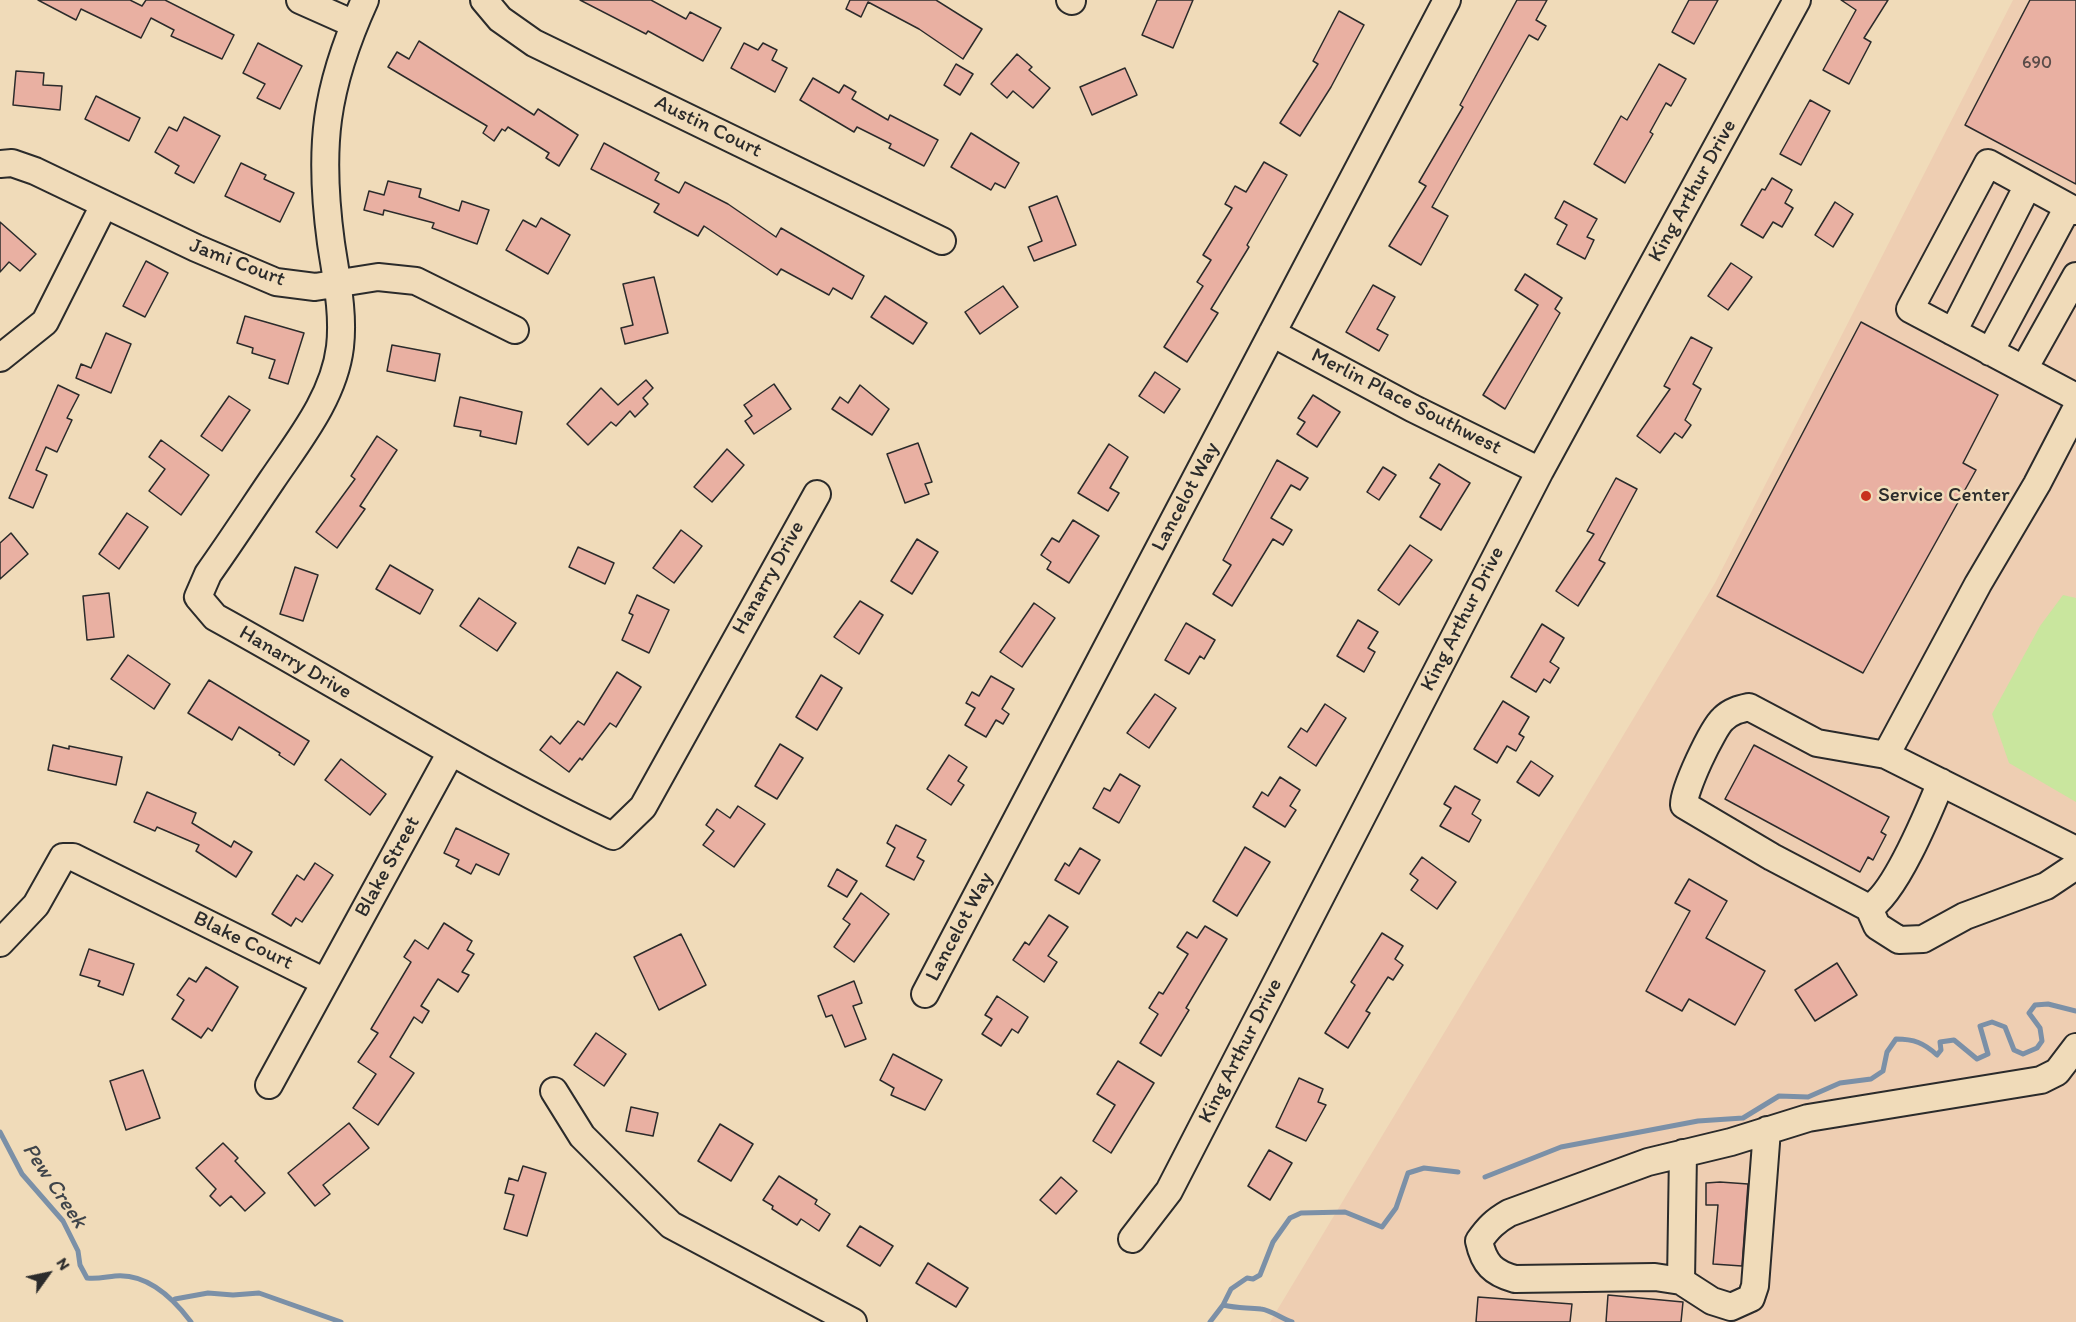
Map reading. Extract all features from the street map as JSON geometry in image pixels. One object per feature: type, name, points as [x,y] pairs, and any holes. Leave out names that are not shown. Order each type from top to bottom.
[{"type":"street","points":[[300,0],[354,24]]},
{"type":"street","name":"Hanarry Drive","points":[[365,0],[338,71],[327,111],[323,152],[331,243],[339,284],[340,348],[330,385],[310,424],[208,574],[198,597],[216,617],[451,752],[564,813],[613,836],[643,807],[817,494]]},
{"type":"street","name":"Austin Court","points":[[484,0],[500,19],[534,43],[942,241]]},
{"type":"street","name":"Lancelot Way","points":[[925,994],[1448,0]]},
{"type":"street","name":"King Arthur Drive","points":[[1132,1239],[1169,1191],[1540,471],[1797,0]]},
{"type":"street","name":"Jami Court","points":[[0,164],[12,163],[35,171],[104,205],[276,282],[315,287],[378,277],[416,282],[446,294],[515,330]]},
{"type":"street","points":[[1990,352],[2072,209],[1988,163],[1910,309],[1990,352],[2076,397]]},
{"type":"street","points":[[1951,331],[2028,185]]},
{"type":"street","points":[[0,358],[45,322],[104,205]]},
{"type":"street","points":[[2024,369],[2076,276]]},
{"type":"street","name":"Merlin Place Southwest","points":[[1272,333],[1412,408],[1540,471]]},
{"type":"street","points":[[1886,755],[1978,585],[2037,484],[2076,409]]},
{"type":"street","points":[[2076,850],[1886,755],[1817,744],[1749,707],[1735,710],[1722,719],[1684,796],[1684,805],[1696,813],[1869,908],[1877,926],[1899,940],[1923,939],[1965,916],[2046,886],[2076,866]]},
{"type":"street","name":"Blake Street","points":[[325,982],[451,752]]},
{"type":"street","points":[[1869,908],[1879,902],[1888,889],[1927,816],[1941,782]]},
{"type":"street","name":"Blake Court","points":[[0,943],[36,905],[63,857],[73,857],[325,982]]},
{"type":"street","points":[[269,1085],[325,982]]},
{"type":"street","points":[[1767,1130],[1755,1286],[1751,1298],[1731,1307],[1712,1301],[1681,1281],[1655,1277],[1515,1279],[1493,1272],[1482,1253],[1479,1241],[1493,1222],[1509,1213],[1648,1162],[1808,1118],[1863,1107],[2041,1080],[2057,1072],[2076,1047]]},
{"type":"street","points":[[554,1091],[582,1136],[671,1225],[853,1322]]},
{"type":"street","points":[[1681,1281],[1683,1153]]},
{"type":"shaded area","points":[[2013,0],[2076,0],[2076,1322],[1270,1322],[1715,583]]},
{"type":"green space","points":[[2063,595],[2076,598],[2076,802],[2009,763],[1992,714],[2040,626]]},
{"type":"building","points":[[38,0],[130,0],[142,6],[146,0],[165,0],[234,35],[222,59],[171,36],[174,30],[151,18],[141,38],[81,9],[76,20]]},
{"type":"building","points":[[580,0],[651,0],[686,19],[690,12],[721,28],[703,61],[648,31],[646,34]]},
{"type":"building","points":[[850,0],[936,0],[982,29],[963,59],[919,29],[868,2],[861,17],[846,9]]},
{"type":"building","points":[[1157,0],[1193,0],[1173,48],[1142,35]]},
{"type":"building","points":[[1517,0],[1547,0],[1536,20],[1546,26],[1538,40],[1529,35],[1432,207],[1448,216],[1421,265],[1389,246],[1426,186],[1419,182],[1463,107],[1460,105]]},
{"type":"building","points":[[1689,0],[1718,0],[1694,44],[1672,32]]},
{"type":"building","points":[[1841,0],[1888,0],[1864,38],[1871,42],[1849,84],[1823,70],[1856,10]]},
{"type":"building","points":[[2030,0],[2076,0],[2076,184],[1965,125]]},
{"type":"building","points":[[1339,11],[1364,25],[1331,87],[1300,136],[1280,123],[1318,64],[1313,61]]},
{"type":"building","points":[[419,41],[534,115],[538,109],[578,135],[559,166],[546,158],[549,153],[508,127],[505,131],[502,129],[494,141],[483,133],[487,126],[388,67],[397,52],[409,59]]},
{"type":"building","points":[[258,43],[302,66],[280,109],[257,98],[265,84],[243,73]]},
{"type":"building","points":[[744,43],[758,50],[763,43],[777,50],[772,60],[787,68],[775,92],[731,68]]},
{"type":"building","points":[[1017,54],[1032,67],[1029,70],[1050,88],[1033,108],[1013,91],[1007,98],[991,84]]},
{"type":"building","points":[[956,64],[973,74],[960,95],[944,85]]},
{"type":"building","points":[[1659,64],[1686,79],[1671,106],[1666,103],[1650,132],[1653,134],[1625,183],[1594,164],[1621,116],[1627,120]]},
{"type":"building","points":[[1125,68],[1137,95],[1092,115],[1080,87]]},
{"type":"building","points":[[16,71],[44,73],[43,85],[62,86],[60,110],[13,105]]},
{"type":"building","points":[[813,78],[839,93],[844,85],[856,92],[852,99],[888,120],[890,115],[938,140],[924,166],[889,148],[891,144],[857,127],[854,132],[800,100]]},
{"type":"building","points":[[96,96],[140,118],[129,141],[85,119]]},
{"type":"building","points":[[1810,100],[1830,111],[1801,165],[1780,154]]},
{"type":"building","points":[[184,117],[220,136],[194,183],[175,173],[179,166],[155,152],[169,127],[177,131]]},
{"type":"building","points":[[971,133],[1019,163],[1005,188],[995,183],[991,190],[951,167]]},
{"type":"building","points":[[604,143],[659,173],[655,180],[679,193],[685,182],[728,204],[776,237],[781,228],[864,276],[852,299],[833,288],[829,295],[781,269],[777,275],[704,226],[698,236],[654,212],[659,204],[591,169]]},
{"type":"building","points":[[1264,162],[1287,175],[1247,245],[1249,247],[1211,309],[1218,313],[1187,362],[1164,347],[1203,286],[1197,282],[1211,260],[1203,255],[1232,208],[1225,204],[1235,186],[1246,192]]},
{"type":"building","points":[[241,163],[266,175],[264,179],[294,193],[280,222],[225,196]]},
{"type":"building","points":[[1772,178],[1792,190],[1785,203],[1793,208],[1782,227],[1773,222],[1763,238],[1741,225],[1762,189],[1765,190]]},
{"type":"building","points":[[388,181],[421,189],[419,197],[459,211],[462,201],[489,210],[477,244],[432,228],[434,223],[384,210],[383,215],[364,210],[369,191],[384,195]]},
{"type":"building","points":[[1057,196],[1076,245],[1034,261],[1028,247],[1042,241],[1029,207]]},
{"type":"building","points":[[1564,201],[1597,219],[1587,237],[1594,240],[1585,259],[1557,244],[1567,225],[1555,218]]},
{"type":"building","points":[[1835,202],[1853,214],[1833,247],[1815,235]]},
{"type":"building","points":[[541,218],[570,235],[548,274],[506,250],[523,220],[536,227]]},
{"type":"building","points":[[0,222],[36,254],[20,271],[9,262],[0,272]]},
{"type":"building","points":[[146,261],[168,273],[145,317],[123,306]]},
{"type":"building","points":[[1731,263],[1752,277],[1728,310],[1708,296]]},
{"type":"building","points":[[1525,274],[1562,298],[1555,309],[1560,313],[1505,409],[1483,395],[1538,305],[1515,290]]},
{"type":"building","points":[[654,277],[668,333],[625,344],[621,328],[633,325],[623,284]]},
{"type":"building","points":[[1373,285],[1395,297],[1377,329],[1388,335],[1379,351],[1346,332]]},
{"type":"building","points":[[1003,286],[1018,307],[980,334],[965,312]]},
{"type":"building","points":[[885,296],[927,323],[913,344],[871,317]]},
{"type":"building","points":[[245,316],[304,333],[288,384],[269,378],[275,360],[252,353],[253,348],[237,343]]},
{"type":"building","name":"Service Center","points":[[1861,322],[1998,395],[1963,463],[1976,470],[1863,673],[1717,596]]},
{"type":"building","points":[[106,333],[131,344],[111,393],[76,378],[81,364],[91,368]]},
{"type":"building","points":[[1691,337],[1712,348],[1693,384],[1701,389],[1685,420],[1691,425],[1682,438],[1675,433],[1660,453],[1637,436],[1670,389],[1664,386]]},
{"type":"building","points":[[392,345],[440,354],[435,381],[387,371]]},
{"type":"building","points":[[1155,372],[1180,389],[1164,413],[1139,396]]},
{"type":"building","points":[[646,380],[653,388],[643,398],[648,404],[635,417],[630,411],[616,426],[611,422],[588,445],[567,424],[601,388],[618,405]]},
{"type":"building","points":[[774,384],[791,409],[754,434],[745,421],[752,416],[744,405]]},
{"type":"building","points":[[58,385],[79,395],[67,418],[72,420],[57,452],[46,447],[36,470],[47,475],[33,508],[9,498]]},
{"type":"building","points":[[860,385],[889,409],[872,435],[832,409],[840,397],[848,403]]},
{"type":"building","points":[[1313,395],[1340,412],[1317,447],[1297,434],[1305,422],[1298,418]]},
{"type":"building","points":[[229,396],[250,410],[222,451],[201,436]]},
{"type":"building","points":[[460,397],[522,412],[516,444],[480,436],[481,431],[454,426]]},
{"type":"building","points":[[377,436],[397,450],[360,506],[365,509],[337,548],[316,532],[355,479],[351,476]]},
{"type":"building","points":[[161,440],[209,475],[181,515],[149,491],[165,469],[149,457]]},
{"type":"building","points":[[918,443],[932,482],[925,484],[929,494],[905,503],[887,454]]},
{"type":"building","points":[[1109,444],[1128,457],[1110,488],[1119,493],[1108,511],[1078,493]]},
{"type":"building","points":[[727,449],[744,465],[712,502],[694,487]]},
{"type":"building","points":[[1277,460],[1308,478],[1300,490],[1291,485],[1271,518],[1292,530],[1283,545],[1273,539],[1232,606],[1213,594],[1231,565],[1223,560]]},
{"type":"building","points":[[1439,464],[1470,483],[1441,530],[1420,517],[1440,484],[1430,478]]},
{"type":"building","points":[[1383,467],[1396,475],[1379,500],[1367,492]]},
{"type":"building","points":[[1616,478],[1637,489],[1599,560],[1605,563],[1578,606],[1556,591],[1594,534],[1587,531]]},
{"type":"building","points":[[127,513],[148,527],[119,569],[99,554]]},
{"type":"building","points":[[1073,520],[1099,536],[1069,583],[1047,569],[1051,562],[1041,555],[1052,538],[1059,542]]},
{"type":"building","points":[[681,530],[702,546],[674,583],[653,568]]},
{"type":"building","points":[[11,533],[28,554],[0,579],[0,543]]},
{"type":"building","points":[[917,539],[938,552],[912,594],[891,581]]},
{"type":"building","points":[[1410,545],[1432,560],[1399,605],[1378,590]]},
{"type":"building","points":[[578,547],[614,563],[605,584],[569,567]]},
{"type":"building","points":[[390,565],[433,590],[420,614],[376,589]]},
{"type":"building","points":[[295,567],[318,575],[303,621],[280,614]]},
{"type":"building","points":[[109,593],[114,637],[87,640],[83,596]]},
{"type":"building","points":[[637,595],[669,610],[649,653],[622,640],[633,615],[629,613]]},
{"type":"building","points":[[479,598],[516,623],[497,651],[460,626]]},
{"type":"building","points":[[860,601],[883,615],[859,654],[834,637]]},
{"type":"building","points":[[1034,603],[1055,618],[1022,667],[1000,652]]},
{"type":"building","points":[[1358,620],[1378,632],[1368,648],[1375,652],[1364,672],[1337,656]]},
{"type":"building","points":[[1186,623],[1215,640],[1204,659],[1200,656],[1189,674],[1165,660]]},
{"type":"building","points":[[1542,624],[1564,638],[1550,662],[1559,668],[1550,683],[1544,679],[1536,692],[1511,677]]},
{"type":"building","points":[[128,655],[170,684],[154,709],[111,679]]},
{"type":"building","points":[[617,672],[641,687],[616,727],[610,723],[582,760],[580,758],[569,772],[540,750],[551,736],[560,744],[578,721],[584,725]]},
{"type":"building","points":[[821,675],[842,688],[817,730],[796,717]]},
{"type":"building","points":[[991,676],[1014,689],[1002,709],[1009,714],[1003,724],[996,720],[986,737],[965,725],[975,708],[966,703],[972,692],[979,696]]},
{"type":"building","points":[[209,680],[309,741],[294,765],[279,755],[280,753],[239,727],[232,740],[188,713]]},
{"type":"building","points":[[1155,694],[1176,708],[1149,748],[1127,733]]},
{"type":"building","points":[[1503,701],[1529,717],[1519,734],[1524,737],[1516,751],[1507,746],[1497,763],[1474,749]]},
{"type":"building","points":[[1325,704],[1346,718],[1316,766],[1288,747],[1301,728],[1307,732]]},
{"type":"building","points":[[780,744],[803,758],[777,799],[755,786]]},
{"type":"building","points":[[53,745],[122,757],[116,785],[48,770]]},
{"type":"building","points":[[1754,745],[1889,817],[1881,832],[1886,835],[1873,860],[1868,857],[1860,872],[1725,799]]},
{"type":"building","points":[[949,755],[967,767],[958,781],[964,785],[951,805],[927,789]]},
{"type":"building","points":[[341,759],[386,794],[370,815],[325,780]]},
{"type":"building","points":[[1531,761],[1553,776],[1539,796],[1517,782]]},
{"type":"building","points":[[1120,774],[1140,786],[1119,823],[1093,808],[1104,788],[1110,791]]},
{"type":"building","points":[[1280,777],[1300,790],[1290,806],[1296,810],[1285,827],[1253,807],[1262,792],[1268,796]]},
{"type":"building","points":[[1455,786],[1480,800],[1472,814],[1481,820],[1469,842],[1440,826],[1451,808],[1444,804]]},
{"type":"building","points":[[147,792],[196,813],[192,823],[231,847],[234,841],[252,852],[236,877],[196,851],[199,845],[157,827],[155,831],[134,822]]},
{"type":"building","points":[[738,806],[765,824],[734,867],[703,845],[714,831],[706,825],[717,809],[730,818]]},
{"type":"building","points":[[896,825],[926,840],[917,857],[924,861],[914,880],[886,866],[895,848],[887,843]]},
{"type":"building","points":[[456,828],[509,854],[499,875],[476,864],[471,874],[456,866],[459,860],[444,853]]},
{"type":"building","points":[[1245,847],[1270,862],[1237,916],[1213,901]]},
{"type":"building","points":[[1080,848],[1100,860],[1079,894],[1055,880],[1065,863],[1069,866]]},
{"type":"building","points":[[1422,857],[1456,882],[1437,909],[1411,890],[1418,880],[1410,874]]},
{"type":"building","points":[[315,863],[333,875],[302,922],[296,918],[291,926],[272,914],[297,875],[304,880]]},
{"type":"building","points":[[837,869],[857,881],[847,897],[828,886]]},
{"type":"building","points":[[1689,879],[1727,901],[1706,938],[1765,971],[1735,1025],[1689,999],[1682,1011],[1646,991],[1690,911],[1675,903]]},
{"type":"building","points":[[861,893],[889,914],[854,962],[834,947],[850,924],[843,919]]},
{"type":"building","points":[[1049,915],[1068,927],[1048,956],[1057,962],[1044,982],[1013,960],[1025,942],[1029,945]]},
{"type":"building","points":[[444,923],[472,941],[467,950],[474,954],[462,972],[469,975],[458,992],[438,979],[421,1006],[429,1011],[422,1023],[414,1017],[390,1057],[414,1073],[378,1125],[353,1108],[376,1074],[358,1062],[378,1033],[371,1029],[411,962],[404,957],[415,940],[428,949]]},
{"type":"building","points":[[1205,926],[1227,939],[1186,1008],[1189,1010],[1161,1056],[1140,1043],[1158,1014],[1149,1008],[1159,992],[1163,994],[1188,954],[1177,947],[1187,932],[1197,938]]},
{"type":"building","points":[[1382,933],[1403,946],[1395,959],[1403,965],[1393,980],[1388,977],[1366,1011],[1370,1013],[1348,1048],[1325,1033],[1355,985],[1351,982]]},
{"type":"building","points":[[681,934],[706,985],[659,1010],[634,957]]},
{"type":"building","points":[[89,949],[134,964],[123,995],[98,986],[100,981],[80,975]]},
{"type":"building","points":[[1837,963],[1857,995],[1815,1021],[1795,990]]},
{"type":"building","points":[[206,967],[238,987],[212,1031],[208,1028],[201,1038],[172,1019],[184,1000],[177,995],[189,978],[196,982]]},
{"type":"building","points":[[854,981],[862,1003],[853,1006],[866,1039],[845,1047],[832,1015],[826,1017],[818,996]]},
{"type":"building","points":[[997,996],[1028,1017],[1018,1033],[1012,1029],[1001,1046],[982,1034],[992,1019],[985,1015]]},
{"type":"building","points":[[596,1033],[626,1054],[604,1086],[574,1065]]},
{"type":"building","points":[[893,1054],[942,1080],[925,1110],[891,1095],[894,1088],[880,1080]]},
{"type":"building","points":[[1118,1061],[1154,1083],[1111,1153],[1093,1141],[1115,1105],[1097,1094]]},
{"type":"building","points":[[143,1070],[160,1118],[126,1130],[110,1081]]},
{"type":"building","points":[[1299,1078],[1323,1089],[1318,1102],[1326,1105],[1306,1141],[1276,1127]]},
{"type":"building","points":[[631,1107],[658,1113],[653,1136],[626,1131]]},
{"type":"building","points":[[349,1123],[369,1148],[323,1185],[330,1194],[315,1206],[288,1173]]},
{"type":"building","points":[[720,1124],[753,1144],[731,1181],[698,1161]]},
{"type":"building","points":[[223,1143],[238,1158],[235,1161],[265,1193],[245,1211],[231,1196],[220,1206],[210,1196],[216,1189],[196,1168]]},
{"type":"building","points":[[1269,1150],[1292,1163],[1270,1200],[1248,1186]]},
{"type":"building","points":[[523,1166],[546,1173],[527,1236],[504,1229],[514,1195],[505,1193],[509,1178],[518,1181]]},
{"type":"building","points":[[779,1176],[817,1200],[815,1204],[830,1214],[819,1231],[801,1219],[797,1225],[772,1209],[773,1206],[763,1200]]},
{"type":"building","points":[[1061,1177],[1077,1191],[1056,1214],[1040,1200]]},
{"type":"building","points":[[1706,1183],[1748,1184],[1742,1266],[1713,1264],[1718,1205],[1706,1205]]},
{"type":"building","points":[[860,1226],[893,1246],[880,1266],[847,1246]]},
{"type":"building","points":[[928,1263],[968,1288],[956,1307],[916,1283]]},
{"type":"building","points":[[1608,1295],[1683,1302],[1681,1322],[1606,1322]]},
{"type":"building","points":[[1478,1297],[1572,1304],[1570,1322],[1476,1322]]},
{"type":"waterway","points":[[1485,1177],[1561,1147],[1698,1121],[1743,1118],[1779,1096],[1808,1097],[1840,1083],[1871,1079],[1883,1071],[1887,1052],[1896,1039],[1918,1042],[1937,1055],[1941,1050],[1940,1042],[1954,1040],[1977,1059],[1988,1054],[1980,1026],[1992,1022],[2005,1027],[2014,1050],[2023,1054],[2037,1048],[2042,1041],[2040,1028],[2029,1013],[2035,1005],[2048,1004],[2076,1011]]},
{"type":"waterway","name":"Pew Creek","points":[[0,1132],[22,1174],[63,1221],[78,1251],[80,1265],[87,1278],[127,1276],[149,1283],[168,1296],[191,1322]]},
{"type":"waterway","points":[[1210,1322],[1223,1305],[1231,1289],[1247,1278],[1253,1279],[1260,1275],[1273,1242],[1290,1218],[1301,1213],[1345,1212],[1382,1227],[1396,1208],[1408,1173],[1424,1168],[1458,1172]]},
{"type":"waterway","name":"Pew Creek","points":[[175,1299],[208,1293],[233,1295],[259,1293],[341,1322]]},
{"type":"waterway","name":"Pew Creek","points":[[1223,1305],[1265,1310],[1292,1322]]},
{"type":"place","name":"Service Center","points":[[1866,496]]}]
